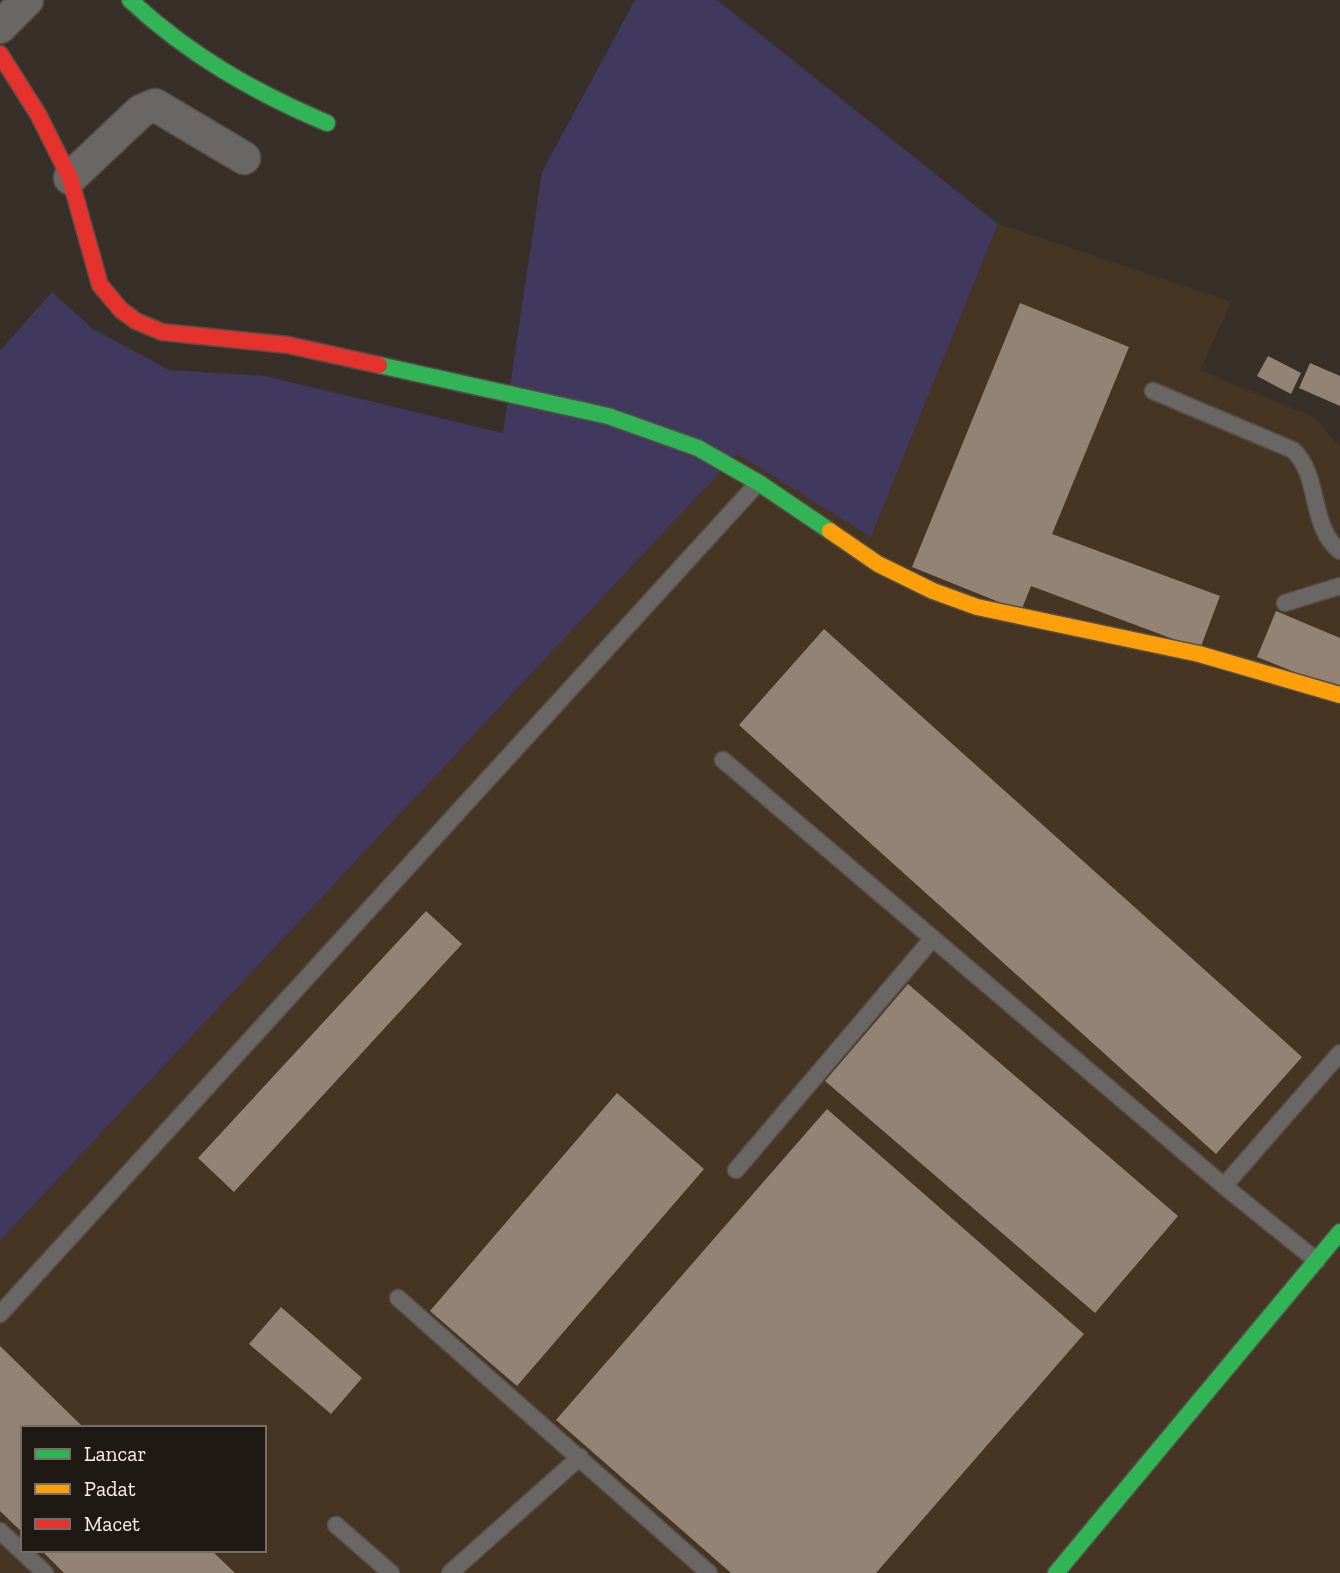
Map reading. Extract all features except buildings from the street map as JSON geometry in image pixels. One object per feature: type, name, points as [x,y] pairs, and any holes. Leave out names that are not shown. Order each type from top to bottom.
[{"type":"street","points":[[0,27],[27,0]]},
{"type":"street","points":[[130,0],[167,37],[225,75],[276,102],[327,123]]},
{"type":"street","points":[[0,54],[38,114],[70,178],[100,285],[121,310],[148,327],[162,332],[288,345],[608,416],[698,448],[758,483],[878,564],[933,591],[977,607],[1199,654],[1340,695]]},
{"type":"street","points":[[70,178],[141,111],[155,106],[244,158]]},
{"type":"street","points":[[1056,1573],[1340,1232]]},
{"type":"lane","points":[[1153,391],[1293,450],[1303,463],[1326,538],[1340,551]]},
{"type":"lane","points":[[0,1314],[758,483]]},
{"type":"lane","points":[[1285,603],[1340,586]]},
{"type":"lane","points":[[723,760],[1224,1186],[1317,1261]]},
{"type":"lane","points":[[736,1170],[933,938]]},
{"type":"lane","points":[[1224,1186],[1340,1052]]},
{"type":"lane","points":[[398,1298],[709,1573]]},
{"type":"lane","points":[[450,1573],[580,1457]]},
{"type":"lane","points":[[336,1525],[391,1573]]},
{"type":"lane","points":[[0,1531],[21,1551]]},
{"type":"lane","points":[[22,1552],[45,1573]]},
{"type":"shaded area","points":[[635,0],[717,0],[998,224],[871,537],[737,454],[0,1241],[0,351],[52,292],[93,329],[169,370],[265,376],[503,433],[542,172]]},
{"type":"shaded area","points":[[998,224],[1231,302],[1200,371],[1314,417],[1340,447],[1340,1573],[0,1573],[0,1241],[737,454],[871,537]]},
{"type":"traffic: fast","points":[[130,0],[175,38],[223,70],[327,123]]},
{"type":"traffic: fast","points":[[379,365],[608,416],[698,448],[759,483],[830,531]]},
{"type":"traffic: fast","points":[[1056,1573],[1340,1232]]},
{"type":"traffic: slow","points":[[830,531],[878,564],[933,591],[977,607],[1199,654],[1340,695]]},
{"type":"traffic: jam","points":[[0,54],[38,114],[70,178],[100,285],[121,310],[136,321],[162,332],[288,345],[379,365]]}]
